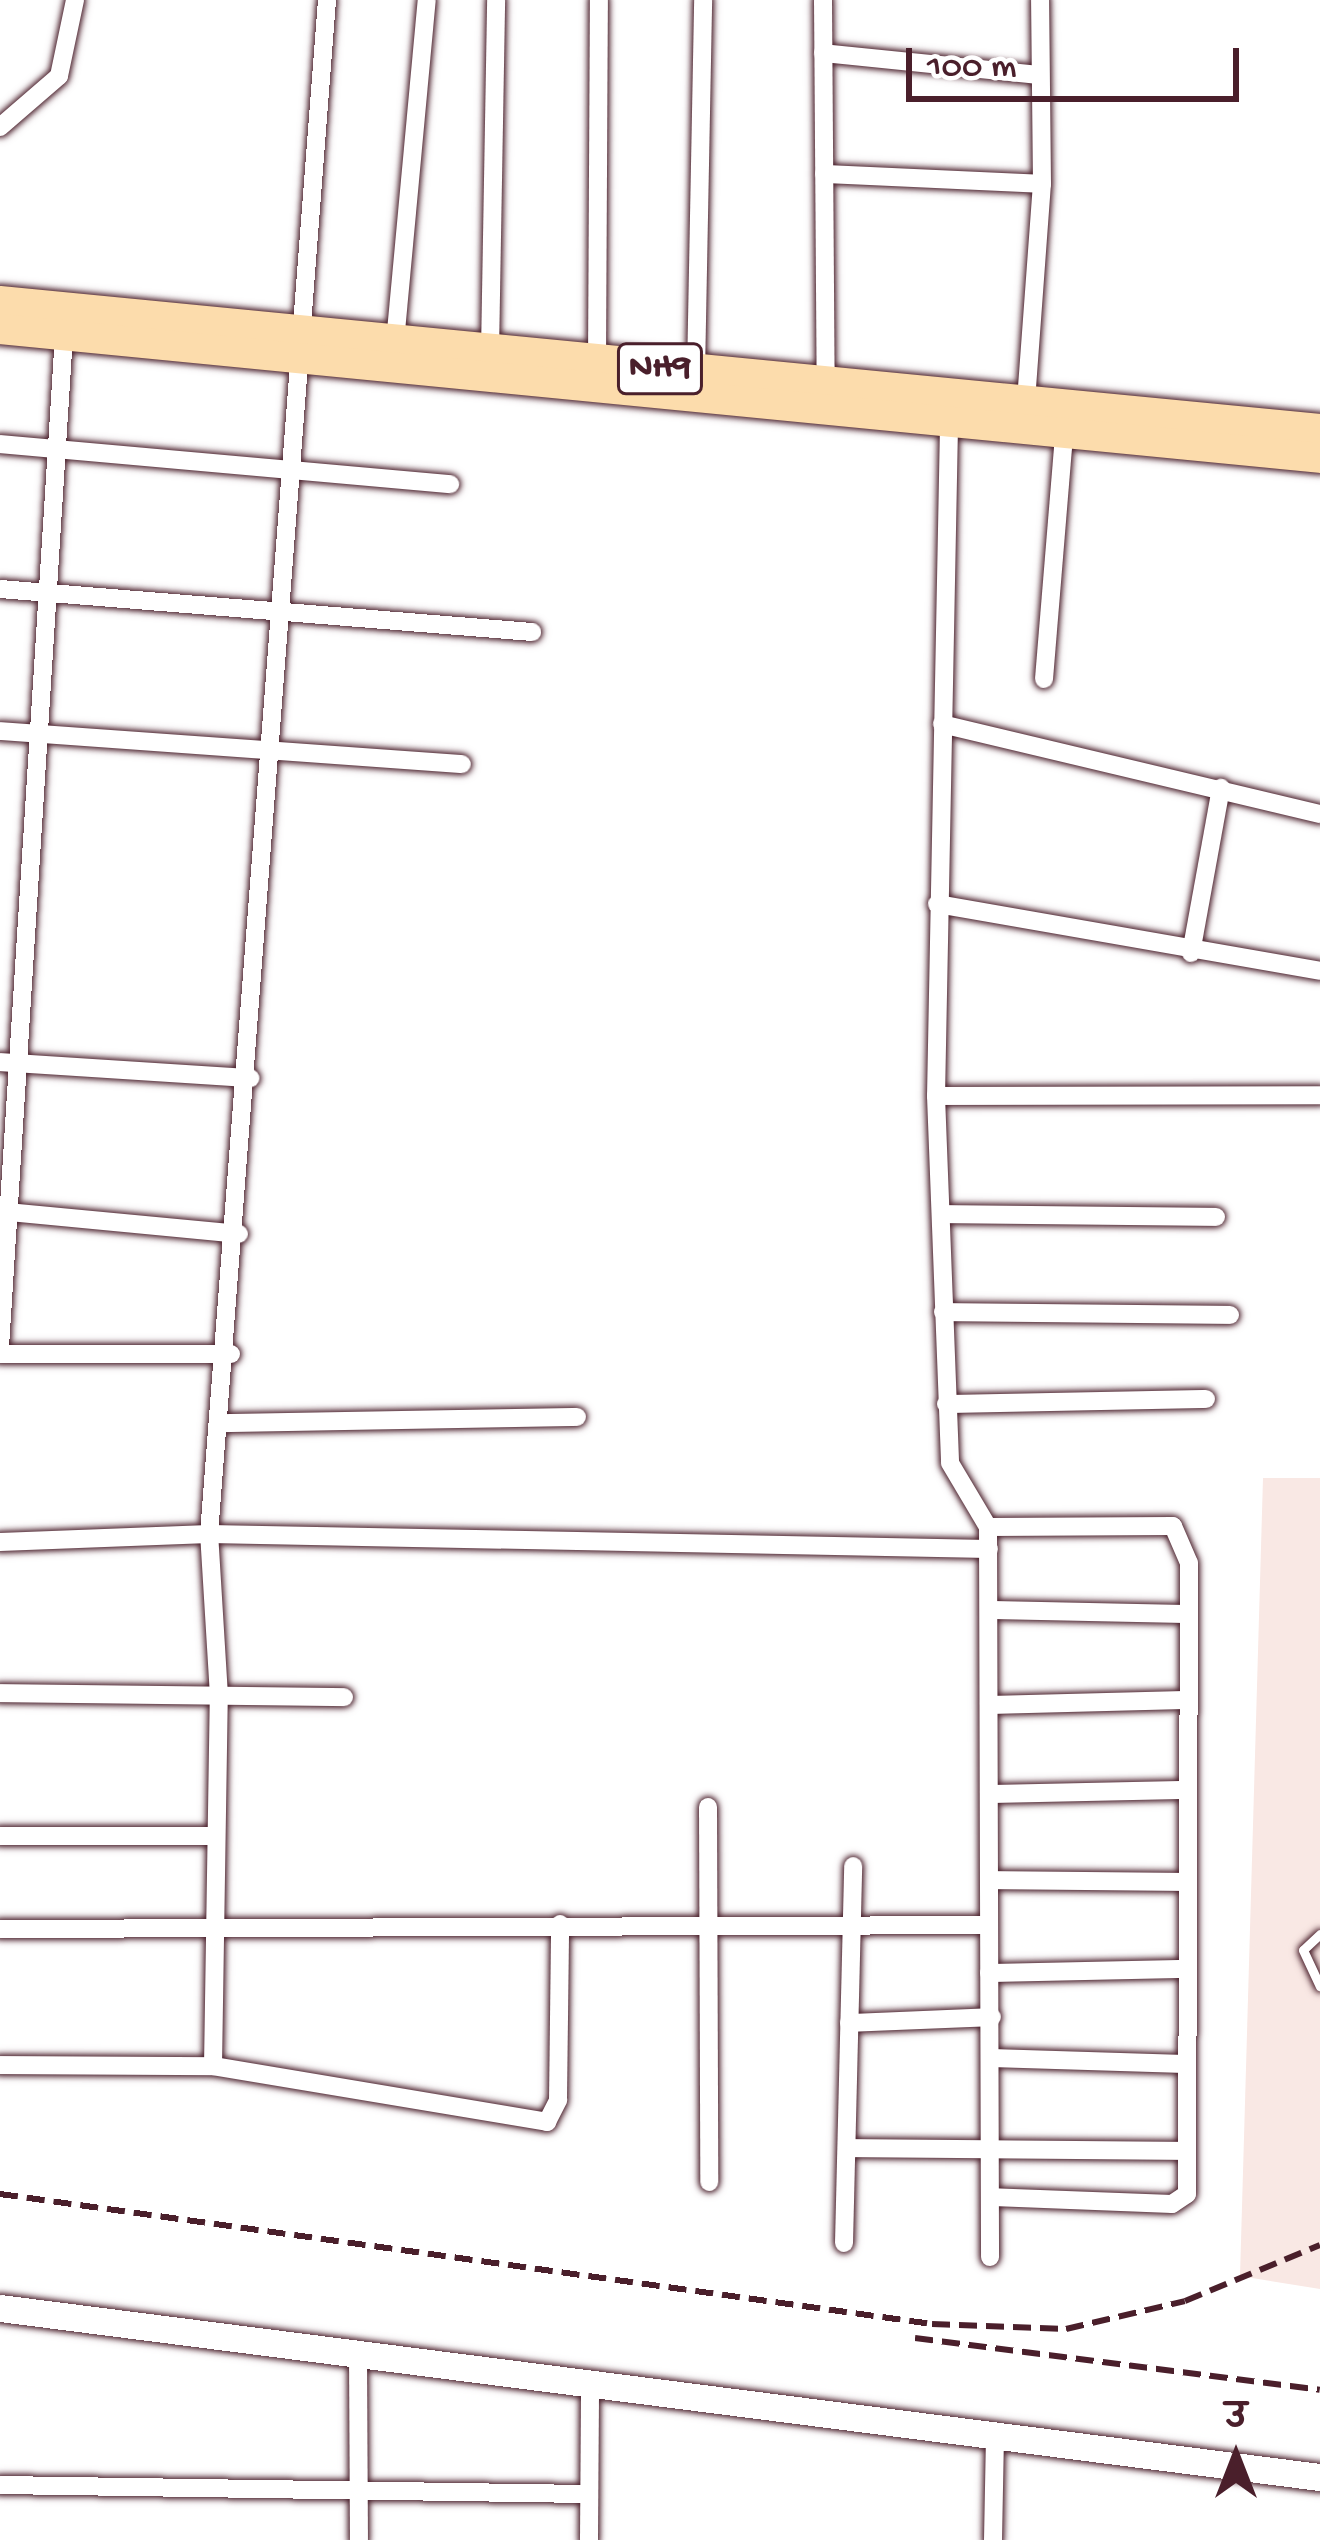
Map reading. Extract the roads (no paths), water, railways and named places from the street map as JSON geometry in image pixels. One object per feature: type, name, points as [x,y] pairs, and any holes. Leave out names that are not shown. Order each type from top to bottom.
[{"type":"main road","name":"NH9","points":[[0,301],[296,345],[949,426],[1320,458]]},
{"type":"main road","name":"NH9","points":[[0,329],[296,345],[395,342],[1320,429]]},
{"type":"street","points":[[0,127],[59,76],[75,0]]},
{"type":"street","points":[[213,2066],[219,1696],[209,1534],[226,1423],[284,612],[296,345],[327,0]]},
{"type":"street","points":[[395,342],[427,0]]},
{"type":"street","points":[[490,352],[496,0]]},
{"type":"street","points":[[597,363],[599,0]]},
{"type":"street","points":[[696,373],[703,0]]},
{"type":"street","points":[[823,0],[826,386]]},
{"type":"street","points":[[1026,401],[1042,184],[1040,0]]},
{"type":"street","points":[[823,53],[1040,75]]},
{"type":"street","points":[[824,174],[1042,184]]},
{"type":"street","points":[[64,336],[38,734],[8,1062],[8,1212],[0,1351],[231,1354]]},
{"type":"street","points":[[949,426],[936,1096],[952,1472],[988,1527],[994,2145],[990,2257]]},
{"type":"street","points":[[1044,679],[1064,435]]},
{"type":"street","points":[[0,443],[291,465],[451,484]]},
{"type":"street","points":[[0,589],[532,632]]},
{"type":"street","points":[[942,724],[1320,814]]},
{"type":"street","points":[[0,731],[461,764]]},
{"type":"street","points":[[1191,952],[1221,788]]},
{"type":"street","points":[[937,904],[1320,971]]},
{"type":"street","points":[[8,1062],[250,1078]]},
{"type":"street","points":[[936,1096],[1320,1095]]},
{"type":"street","points":[[8,1212],[239,1234]]},
{"type":"street","points":[[943,1214],[1216,1217]]},
{"type":"street","points":[[943,1312],[1230,1315]]},
{"type":"street","points":[[946,1404],[1207,1399]]},
{"type":"street","points":[[226,1423],[577,1417]]},
{"type":"street","points":[[988,1527],[1177,1527],[1189,1549],[1181,1882],[1186,2151],[1179,2203],[993,2197]]},
{"type":"street","points":[[0,1542],[209,1534],[988,1549]]},
{"type":"street","points":[[990,1610],[1188,1614]]},
{"type":"street","points":[[0,1693],[344,1697]]},
{"type":"street","points":[[988,1706],[1185,1700]]},
{"type":"street","points":[[988,1794],[1183,1790]]},
{"type":"street","points":[[708,1808],[709,2182]]},
{"type":"street","points":[[0,1836],[216,1836]]},
{"type":"street","points":[[844,2242],[853,1866]]},
{"type":"street","points":[[989,1880],[1181,1882]]},
{"type":"street","points":[[0,1929],[214,1924],[989,1925]]},
{"type":"street","points":[[0,2065],[213,2066],[551,2121],[560,1924]]},
{"type":"street","points":[[989,1973],[1181,1969]]},
{"type":"street","points":[[849,2023],[992,2017]]},
{"type":"street","points":[[992,2058],[1184,2063]]},
{"type":"street","points":[[847,2148],[994,2145],[1186,2151]]},
{"type":"street","points":[[0,2308],[1320,2477]]},
{"type":"street","points":[[358,2354],[359,2540]]},
{"type":"street","points":[[589,2540],[590,2383]]},
{"type":"street","points":[[994,2540],[995,2435]]},
{"type":"street","points":[[0,2485],[589,2494]]},
{"type":"lane","points":[[1320,1934],[1303,1951],[1320,1986]]},
{"type":"railway","points":[[0,2194],[932,2324],[1066,2329],[1185,2301],[1320,2245]]},
{"type":"railway","points":[[915,2338],[1320,2390]]}]
